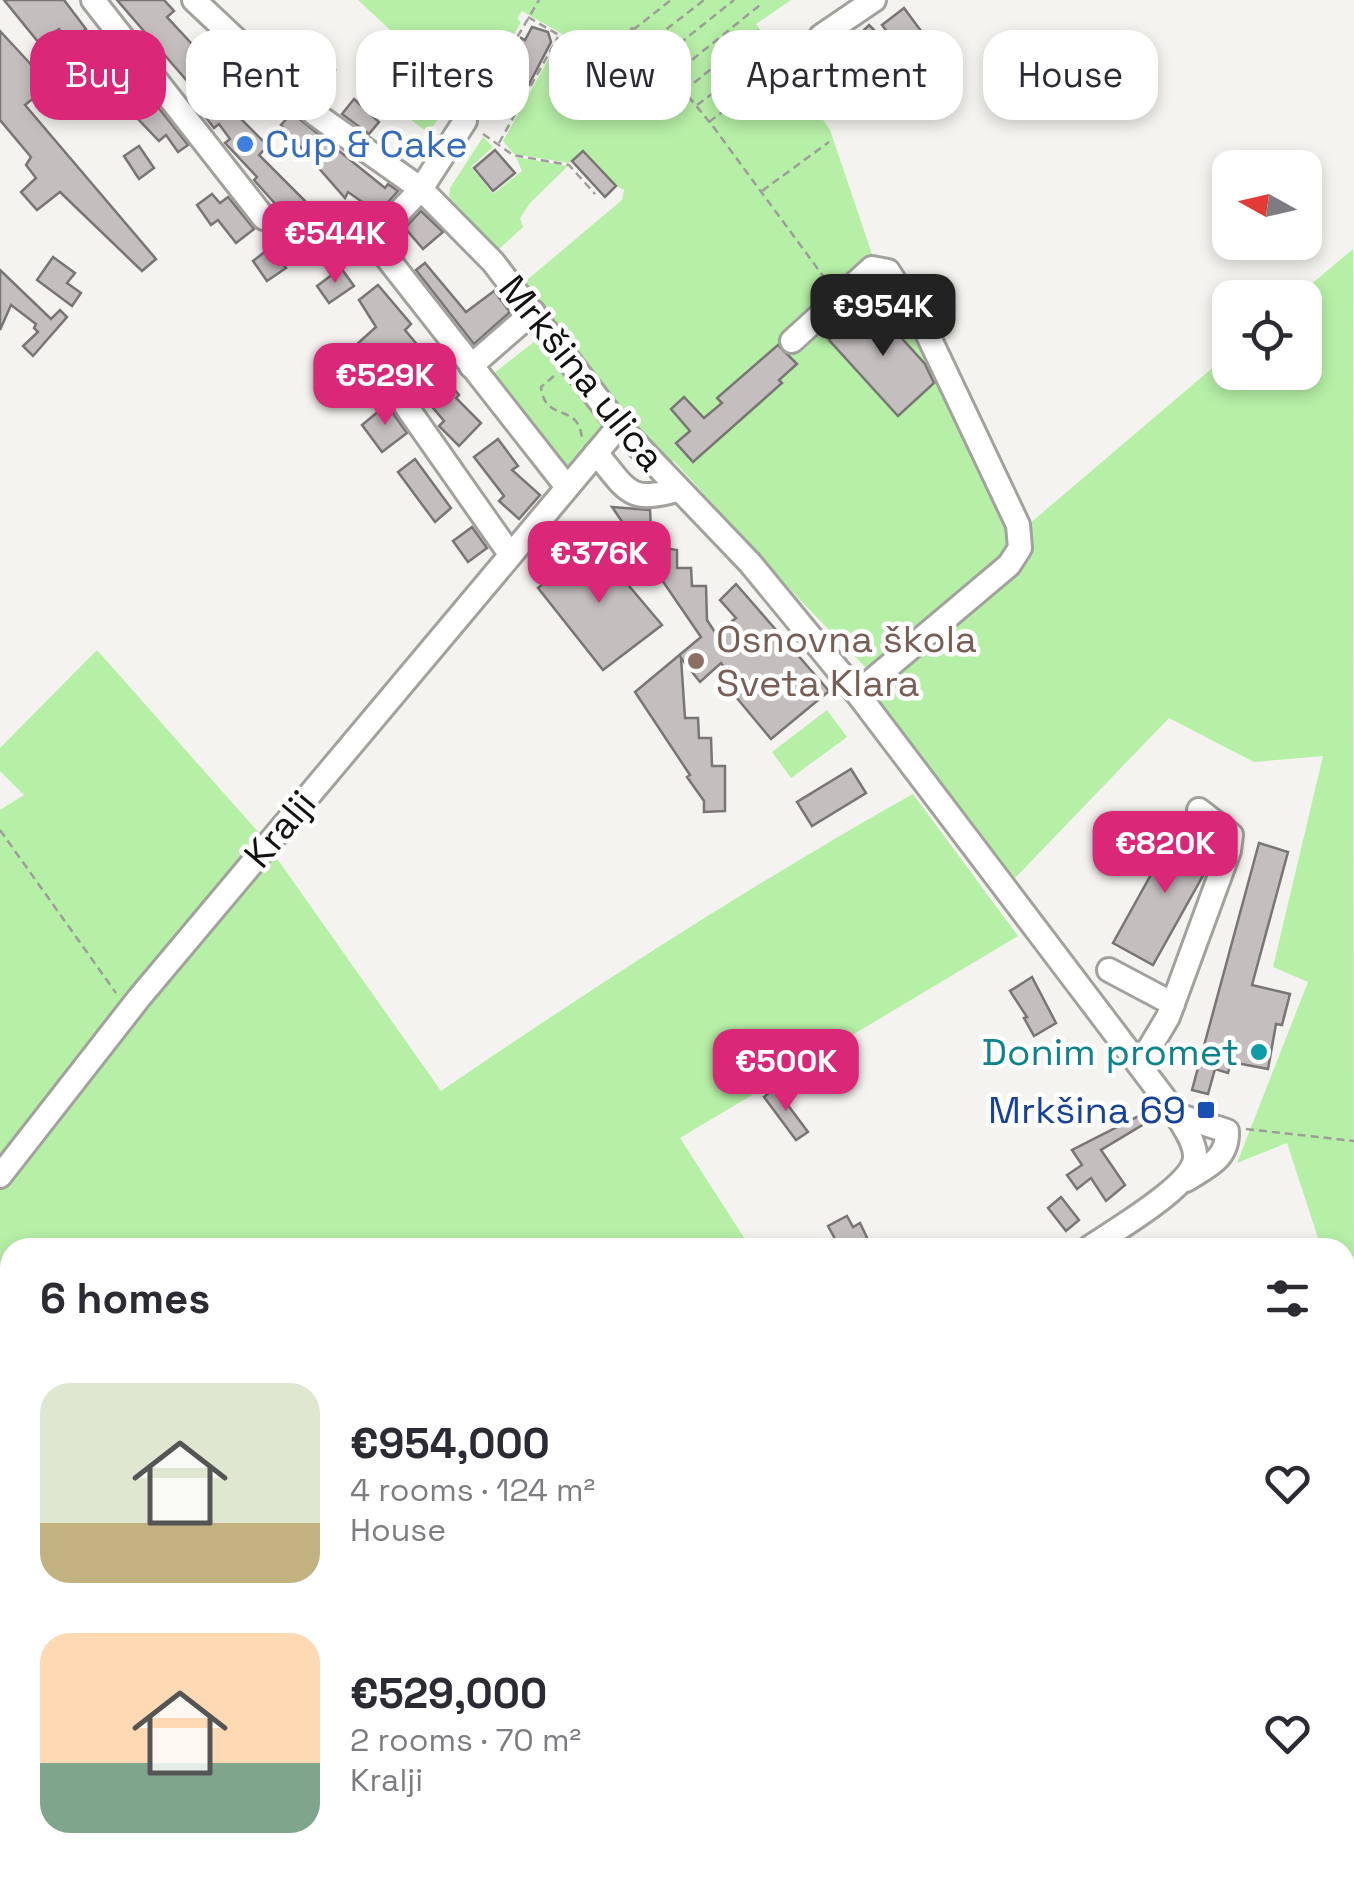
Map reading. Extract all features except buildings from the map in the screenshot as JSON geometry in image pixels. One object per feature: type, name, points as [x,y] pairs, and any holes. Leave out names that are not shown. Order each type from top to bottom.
[{"type":"street","points":[[93,0],[264,218]]},
{"type":"street","name":"Mrkšina ulica","points":[[194,0],[315,114],[422,189],[473,238],[619,426],[750,563],[857,692],[1178,1115],[1190,1138],[1195,1162],[1175,1188]]},
{"type":"street","points":[[830,30],[874,0]]},
{"type":"street","points":[[464,123],[422,189],[372,240],[567,487]]},
{"type":"street","points":[[792,341],[872,268],[888,271],[934,348],[1018,525],[1020,548],[1009,565],[857,692]]},
{"type":"street","points":[[470,366],[532,312]]},
{"type":"street","points":[[406,406],[510,554]]},
{"type":"street","name":"Kralji","points":[[0,1176],[129,1010],[619,426]]},
{"type":"street","points":[[593,456],[637,496],[649,498],[677,490]]},
{"type":"street","points":[[1140,1064],[1173,1004],[1229,851],[1231,836],[1199,810]]},
{"type":"street","points":[[1109,970],[1173,1004]]},
{"type":"street","points":[[1118,1238],[1175,1188],[1222,1158],[1227,1131],[1178,1115]]},
{"type":"path","points":[[521,30],[539,0]]},
{"type":"path","points":[[634,30],[672,0]]},
{"type":"path","points":[[665,30],[704,0]]},
{"type":"path","points":[[691,34],[734,0]]},
{"type":"path","points":[[691,61],[760,5]]},
{"type":"path","points":[[528,17],[549,30]]},
{"type":"path","points":[[529,89],[549,53]]},
{"type":"path","points":[[691,85],[711,69]]},
{"type":"path","points":[[696,106],[711,95]]},
{"type":"path","points":[[691,100],[839,297]]},
{"type":"path","points":[[459,120],[513,155],[568,164],[596,194]]},
{"type":"path","points":[[498,144],[512,120]]},
{"type":"path","points":[[761,192],[830,142]]},
{"type":"path","points":[[562,369],[541,387],[542,399],[552,410],[574,417],[581,425],[582,450],[593,456]]},
{"type":"path","points":[[0,830],[129,1010]]},
{"type":"path","points":[[1227,1131],[1242,1129],[1354,1141]]},
{"type":"green space","points":[[358,0],[791,0],[756,24],[760,30],[711,30],[711,120],[823,120],[830,130],[874,260],[1028,525],[1212,368],[1212,390],[1322,390],[1322,280],[1316,280],[1353,249],[1354,1238],[1318,1238],[1287,1143],[1237,1163],[1308,982],[1273,967],[1323,756],[1254,762],[1169,718],[1014,879],[912,752],[871,687],[1013,551],[870,672],[674,461],[665,463],[507,261],[527,280],[622,200],[624,190],[583,151],[569,163],[514,154],[503,141],[515,120],[529,120],[529,94],[549,58],[549,120],[691,120],[691,30],[555,30],[522,11],[517,19],[521,22],[517,30],[390,30]]},
{"type":"green space","points":[[411,120],[438,120],[428,133]]},
{"type":"green space","points":[[483,137],[493,147],[471,167],[493,194],[522,171],[516,157],[568,166],[530,203],[520,218],[523,227],[498,250],[449,197],[450,188]]},
{"type":"green space","points":[[539,338],[604,425],[571,471],[566,470],[488,378]]},
{"type":"green space","points":[[97,650],[259,833],[441,1091],[674,937],[913,794],[1018,936],[680,1138],[744,1238],[0,1238],[0,1188],[238,861],[0,1161],[0,810],[24,795],[0,771],[0,748]]},
{"type":"green space","points":[[827,710],[847,737],[791,778],[772,752]]},
{"type":"place","name":"Cup & Cake","points":[[245,144]]},
{"type":"place","name":"Osnovna škola Sveta Klara","points":[[696,661]]},
{"type":"place","name":"Donim promet","points":[[1259,1052]]},
{"type":"place","name":"Mrkšina 69","points":[[1206,1110]]}]
